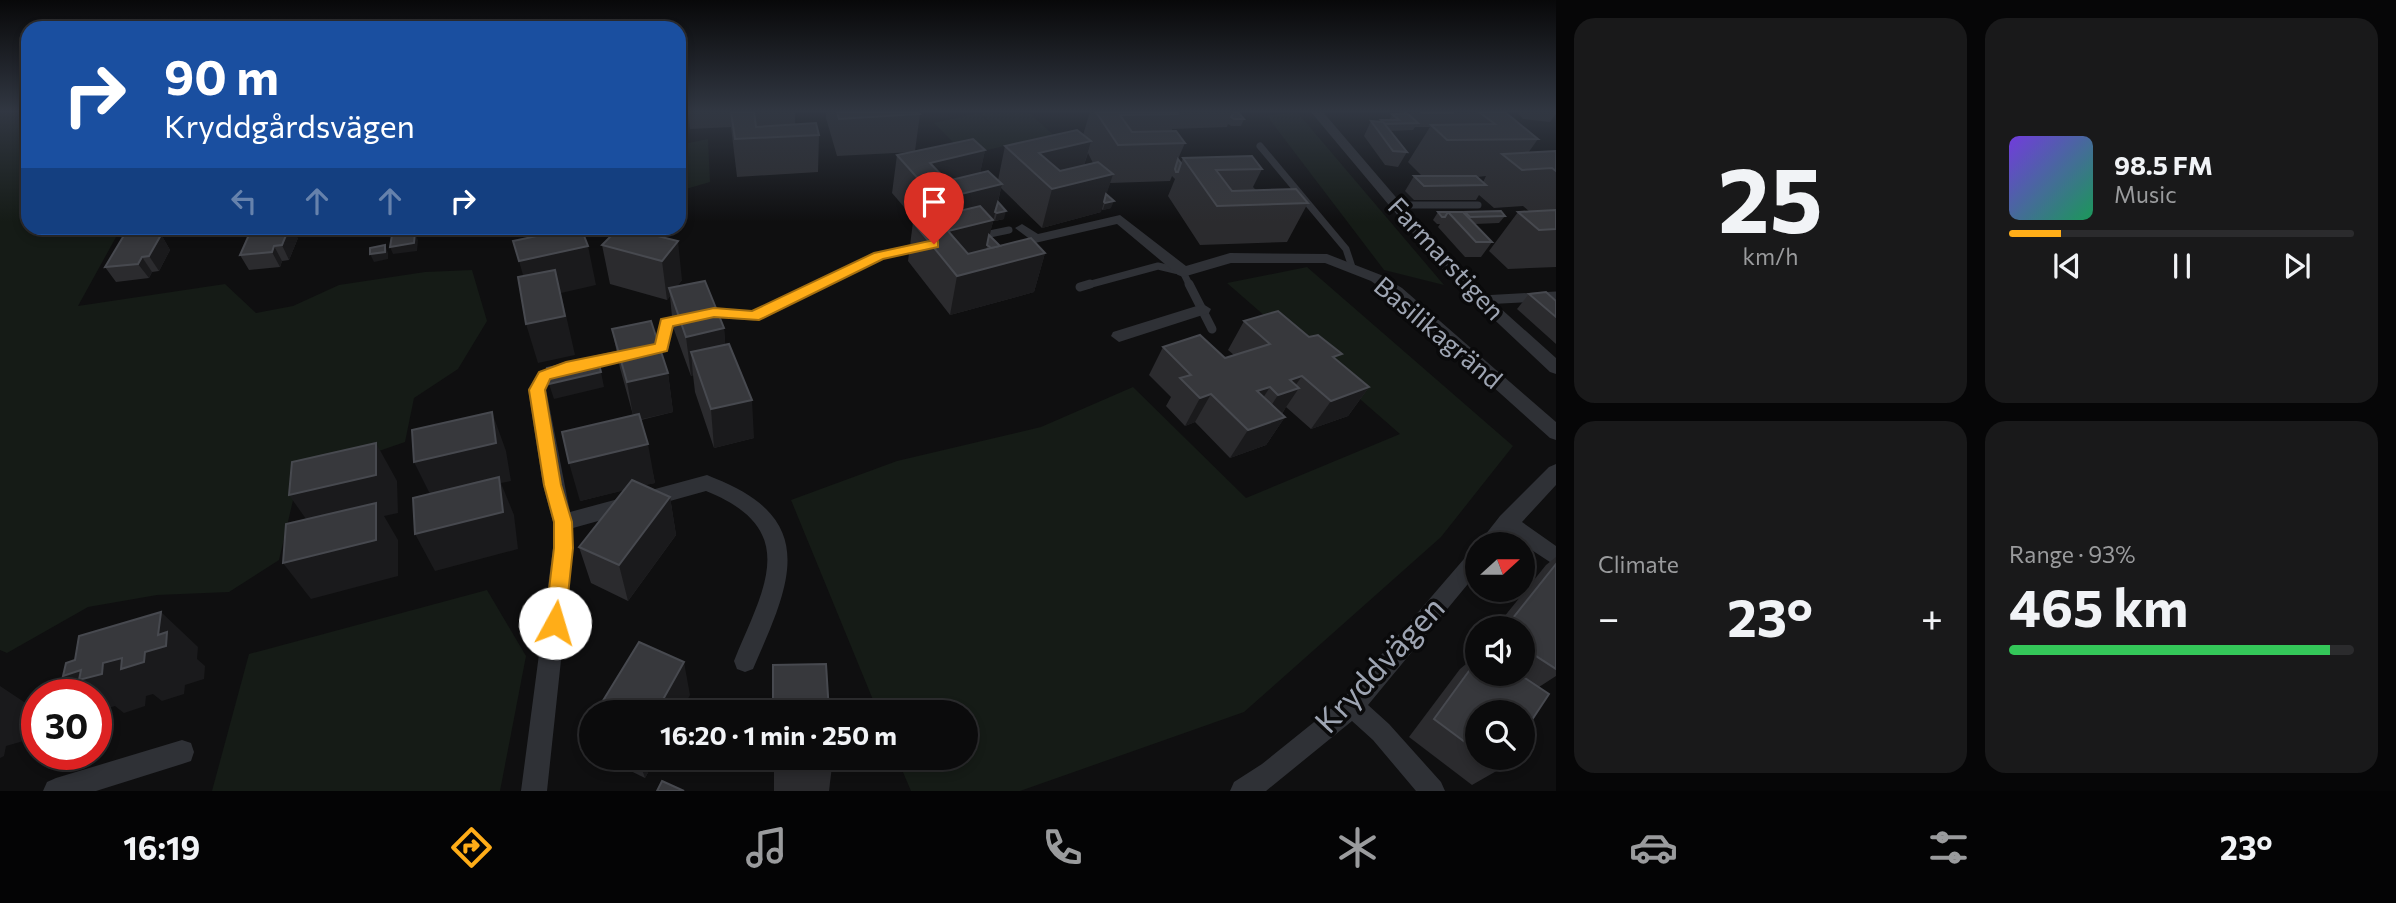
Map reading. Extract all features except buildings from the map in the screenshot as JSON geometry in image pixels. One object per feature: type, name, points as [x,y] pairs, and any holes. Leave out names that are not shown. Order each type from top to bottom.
[{"type":"street","name":"Farmarstigen","points":[[1348,149],[1394,205],[1480,300],[1556,368]]},
{"type":"street","points":[[1015,229],[1035,239],[1120,219],[1183,272]]},
{"type":"street","name":"Basilikagränd","points":[[1183,272],[1230,258],[1319,258],[1352,268],[1397,292],[1556,433]]},
{"type":"street","points":[[1119,336],[1203,309]]},
{"type":"street","points":[[534,791],[563,548],[563,522],[552,485],[537,390],[545,376],[566,368],[662,347]]},
{"type":"street","points":[[1498,532],[1556,472]]},
{"type":"street","points":[[563,522],[707,483],[725,489],[747,503],[775,539],[779,569],[745,661]]},
{"type":"street","points":[[1507,522],[1556,557]]},
{"type":"street","name":"Kryddvägen","points":[[1242,791],[1271,773],[1352,706],[1465,572]]},
{"type":"street","points":[[1352,706],[1381,732],[1432,791]]},
{"type":"street","points":[[56,791],[182,752]]},
{"type":"lane","points":[[1263,149],[1346,249],[1352,268]]},
{"type":"lane","points":[[1394,205],[1478,205]]},
{"type":"lane","points":[[968,238],[1015,229]]},
{"type":"lane","points":[[702,315],[714,312],[754,316],[879,256],[929,245]]},
{"type":"lane","points":[[1080,287],[1158,266],[1183,272],[1212,330]]},
{"type":"lane","points":[[1480,300],[1556,296]]},
{"type":"lane","points":[[662,347],[666,323],[690,318]]},
{"type":"shaded area","points":[[0,149],[21,149],[21,235],[117,235],[78,306],[225,284],[256,313],[293,306],[339,285],[425,272],[472,270],[487,321],[458,369],[414,398],[405,442],[298,479],[279,560],[229,592],[157,595],[88,607],[7,653],[0,650]]},
{"type":"shaded area","points":[[686,149],[708,149],[710,182],[686,189]]},
{"type":"shaded area","points":[[960,149],[992,149],[966,155]]},
{"type":"shaded area","points":[[1292,149],[1328,149],[1444,285],[1384,270]]},
{"type":"shaded area","points":[[1307,267],[1513,446],[1441,537],[1244,712],[1020,791],[911,791],[902,770],[978,770],[978,700],[873,700],[791,500],[897,461],[1041,427],[1133,387],[1246,498],[1400,434],[1227,283]]},
{"type":"shaded area","points":[[487,590],[526,656],[500,791],[212,791],[249,654]]},
{"type":"route","points":[[555,623],[563,522],[552,485],[537,390],[545,376],[566,368],[662,347],[666,323],[714,312],[754,316],[879,256],[934,244]]}]
